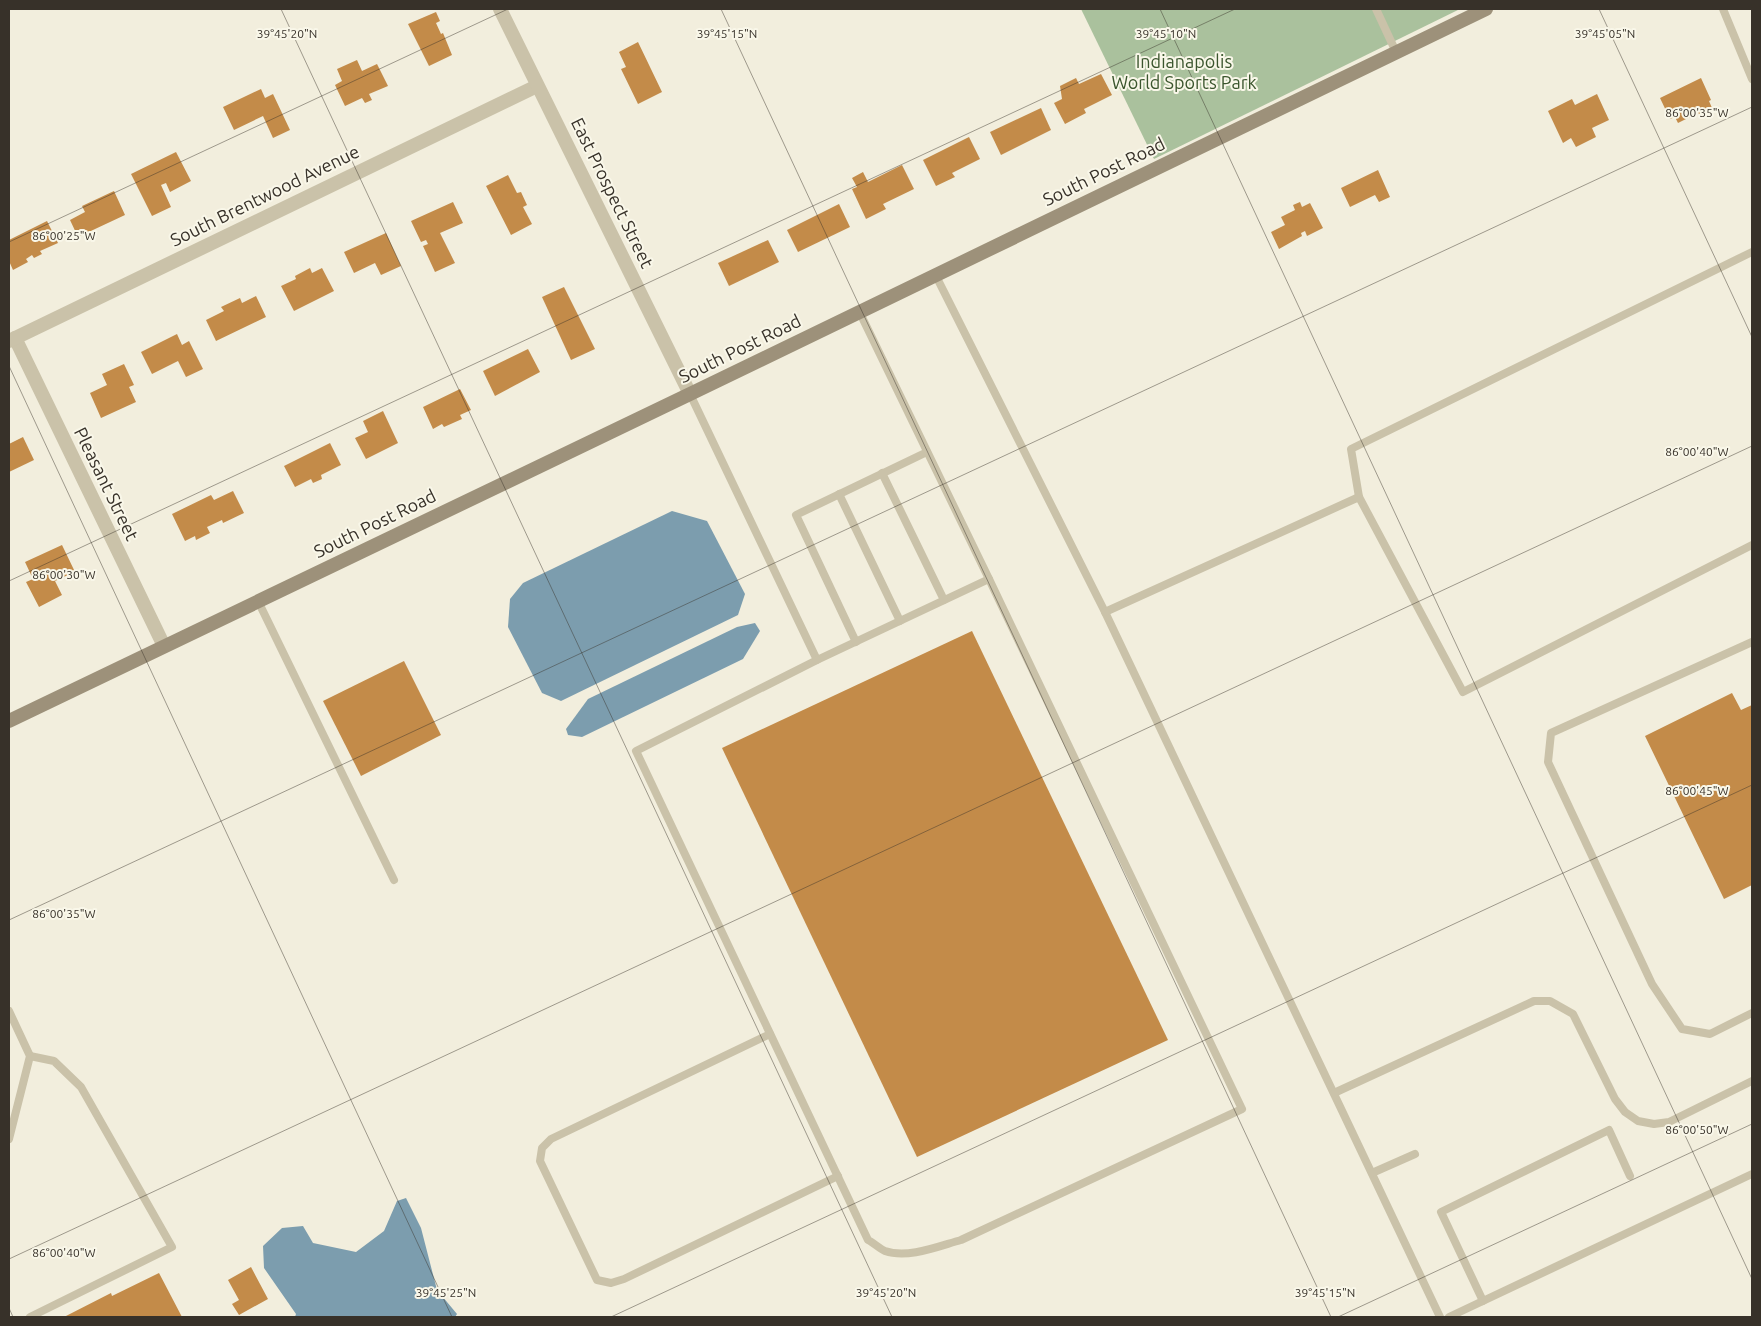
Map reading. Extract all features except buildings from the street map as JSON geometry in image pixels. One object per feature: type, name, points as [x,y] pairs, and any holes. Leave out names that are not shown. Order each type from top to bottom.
[{"type":"main road","name":"South Post Road","points":[[9,721],[1486,9]]},
{"type":"street","name":"East Prospect Street","points":[[500,9],[690,394]]},
{"type":"street","name":"South Brentwood Avenue","points":[[12,340],[538,86]]},
{"type":"street","name":"Pleasant Street","points":[[12,340],[164,646]]},
{"type":"lane","points":[[1376,9],[1396,52]]},
{"type":"lane","points":[[1723,9],[1752,79]]},
{"type":"lane","points":[[1752,252],[1351,449],[1359,496],[1463,692],[1752,545]]},
{"type":"lane","points":[[935,274],[1105,612],[1440,1317]]},
{"type":"lane","points":[[859,311],[989,579],[1242,1109],[961,1240],[929,1249],[904,1252],[886,1251],[868,1240],[636,751],[817,660],[989,579]]},
{"type":"lane","points":[[690,394],[817,660]]},
{"type":"lane","points":[[856,642],[796,515],[927,452]]},
{"type":"lane","points":[[882,473],[944,600]]},
{"type":"lane","points":[[839,494],[900,621]]},
{"type":"lane","points":[[1105,612],[1359,496]]},
{"type":"lane","points":[[258,600],[394,880]]},
{"type":"lane","points":[[1752,642],[1551,733],[1548,762],[1652,984],[1682,1029],[1710,1034],[1752,1013]]},
{"type":"lane","points":[[1334,1094],[1534,1001],[1550,1001],[1573,1014],[1615,1099],[1625,1112],[1638,1121],[1654,1124],[1669,1122],[1752,1081]]},
{"type":"lane","points":[[9,1011],[30,1056],[9,1139]]},
{"type":"lane","points":[[770,1034],[551,1138],[542,1148],[540,1161],[592,1271],[597,1280],[611,1283],[624,1279],[838,1176]]},
{"type":"lane","points":[[30,1056],[54,1061],[81,1087],[172,1247],[30,1317]]},
{"type":"lane","points":[[1484,1301],[1441,1212],[1609,1130],[1630,1176]]},
{"type":"lane","points":[[1372,1174],[1415,1154]]},
{"type":"lane","points":[[1449,1317],[1752,1174]]},
{"type":"green space","name":"Indianapolis World Sports Park","points":[[1081,9],[1460,9],[1154,159]]},
{"type":"water","points":[[672,511],[707,521],[745,594],[738,615],[561,701],[542,693],[508,627],[510,599],[523,583]]},
{"type":"water","points":[[755,623],[760,631],[743,659],[582,737],[568,735],[566,729],[588,699],[737,627]]},
{"type":"water","points":[[406,1198],[421,1228],[437,1290],[457,1314],[455,1317],[295,1317],[296,1314],[264,1268],[263,1246],[282,1228],[303,1226],[313,1243],[356,1252],[384,1231],[397,1201]]}]
